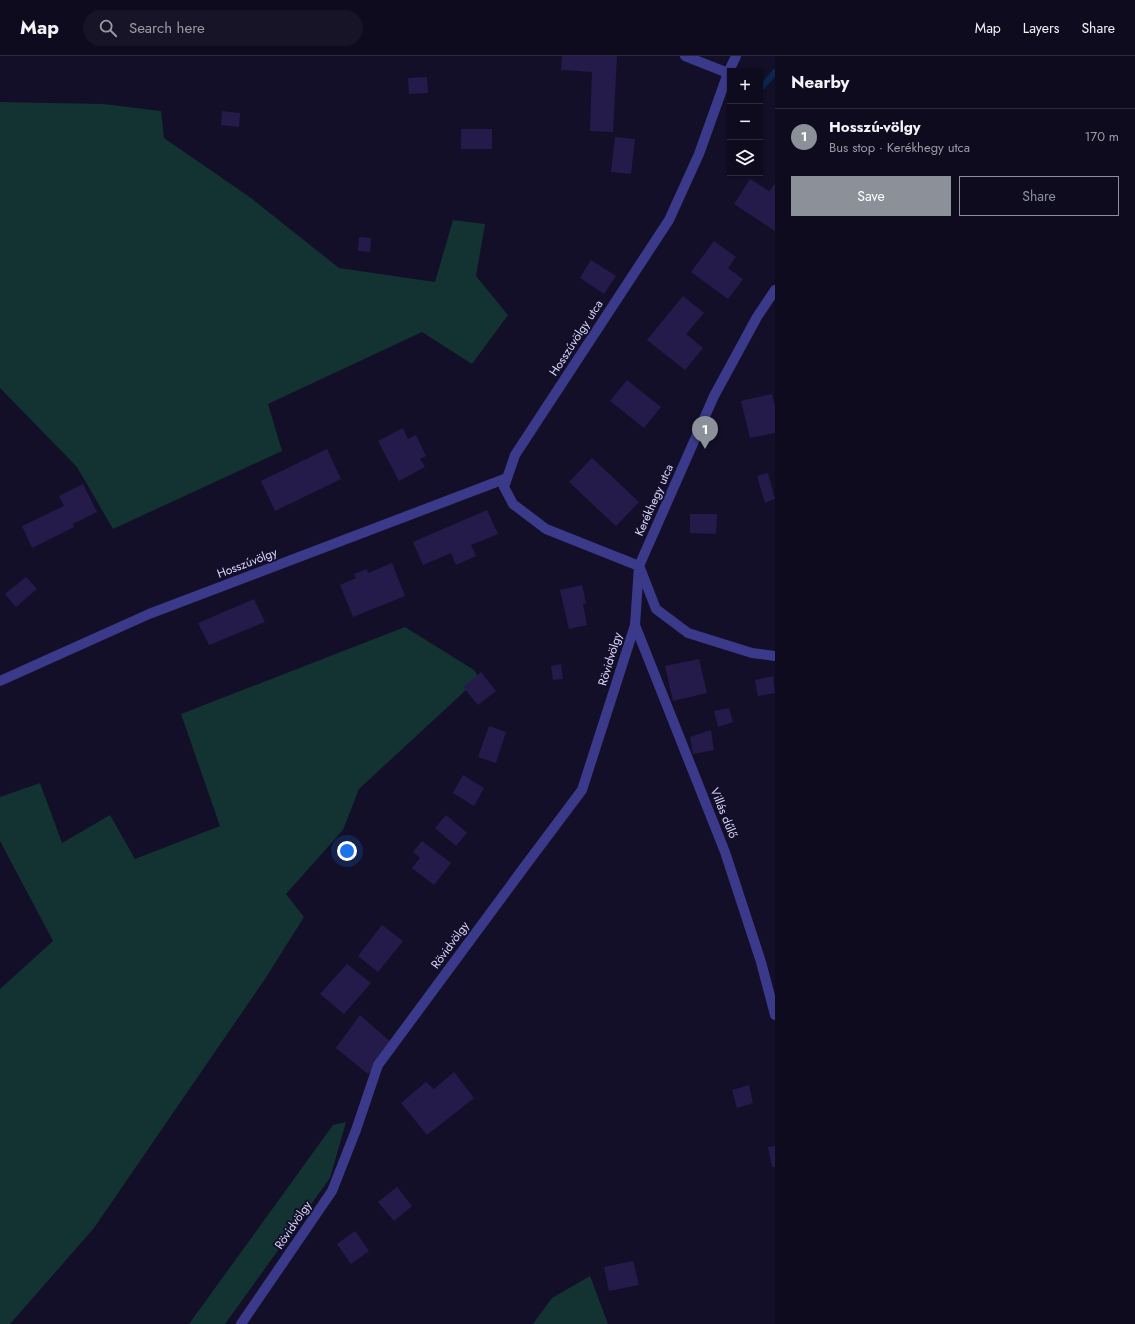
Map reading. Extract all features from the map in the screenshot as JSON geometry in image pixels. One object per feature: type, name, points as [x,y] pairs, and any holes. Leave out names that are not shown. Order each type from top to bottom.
[{"type":"street","points":[[685,56],[727,73]]},
{"type":"street","name":"Hosszúvölgy utca","points":[[730,68],[736,56]]},
{"type":"street","name":"Hosszúvölgy utca","points":[[639,566],[546,529],[513,504],[504,487],[516,455],[669,220],[699,154],[727,76]]},
{"type":"street","name":"Kerékhegy utca","points":[[639,566],[714,396],[757,316],[775,290]]},
{"type":"street","name":"Hosszúvölgy","points":[[0,681],[149,614],[507,478]]},
{"type":"street","points":[[639,566],[656,609],[688,633],[752,653],[775,656]]},
{"type":"street","name":"Rövidvölgy","points":[[241,1324],[332,1191],[356,1130],[378,1065],[582,790],[635,625],[639,566]]},
{"type":"street","name":"Villás dűlő","points":[[635,625],[725,852],[762,962],[775,1015]]},
{"type":"green space","points":[[0,102],[103,104],[161,111],[164,138],[251,198],[339,268],[435,282],[453,220],[485,224],[476,276],[508,315],[472,364],[422,332],[268,404],[282,451],[113,529],[77,467],[0,388]]},
{"type":"green space","points":[[405,627],[474,670],[479,678],[359,789],[343,830],[286,894],[304,917],[265,979],[94,1228],[10,1324],[0,1324],[0,989],[53,941],[0,841],[0,797],[40,783],[62,843],[110,815],[135,859],[220,826],[181,714]]},
{"type":"green space","points":[[346,1122],[330,1178],[225,1324],[189,1324],[333,1125]]},
{"type":"green space","points":[[590,1276],[608,1324],[533,1324],[552,1298]]},
{"type":"building","points":[[562,56],[617,56],[613,132],[590,131],[592,72],[561,70]]},
{"type":"building","points":[[427,77],[428,93],[409,94],[408,78]]},
{"type":"building","points":[[222,111],[240,113],[239,127],[221,125]]},
{"type":"building","points":[[461,129],[492,129],[492,149],[461,149]]},
{"type":"building","points":[[615,137],[635,139],[631,174],[611,172]]},
{"type":"building","points":[[750,179],[769,191],[775,183],[775,231],[734,204]]},
{"type":"building","points":[[359,237],[371,238],[370,252],[358,251]]},
{"type":"building","points":[[714,241],[736,257],[728,268],[743,279],[728,299],[691,272]]},
{"type":"building","points":[[591,260],[616,276],[604,294],[580,278]]},
{"type":"building","points":[[683,296],[704,313],[686,334],[703,348],[685,370],[647,340]]},
{"type":"building","points":[[627,380],[661,407],[644,428],[610,401]]},
{"type":"building","points":[[772,394],[775,406],[775,433],[750,438],[741,401]]},
{"type":"building","points":[[403,428],[408,439],[416,435],[426,456],[420,459],[425,467],[399,481],[378,441]]},
{"type":"building","points":[[327,449],[341,479],[275,511],[261,481]]},
{"type":"building","points":[[592,458],[639,502],[616,526],[569,482]]},
{"type":"building","points":[[768,473],[775,499],[765,503],[757,476]]},
{"type":"building","points":[[83,484],[97,512],[73,524],[74,527],[32,548],[22,526],[64,506],[59,496]]},
{"type":"building","points":[[487,510],[498,534],[471,545],[476,556],[456,565],[451,553],[423,565],[413,542]]},
{"type":"building","points":[[690,514],[717,514],[716,534],[690,533]]},
{"type":"building","points":[[392,563],[405,596],[353,617],[340,585],[356,578],[354,574],[367,569],[368,573]]},
{"type":"building","points":[[26,577],[37,589],[16,607],[5,594]]},
{"type":"building","points":[[582,585],[586,603],[583,604],[587,625],[569,629],[560,590]]},
{"type":"building","points":[[254,599],[265,622],[209,645],[198,623]]},
{"type":"building","points":[[699,659],[707,693],[673,701],[665,666]]},
{"type":"building","points":[[561,664],[563,679],[553,680],[551,666]]},
{"type":"building","points":[[481,672],[496,691],[478,705],[463,687]]},
{"type":"building","points":[[773,676],[775,693],[758,696],[755,680]]},
{"type":"building","points":[[729,708],[733,722],[718,727],[714,711]]},
{"type":"building","points":[[489,726],[506,732],[496,763],[478,757]]},
{"type":"building","points":[[711,730],[714,750],[693,754],[690,737]]},
{"type":"building","points":[[463,775],[484,788],[474,806],[453,793]]},
{"type":"building","points":[[446,815],[467,833],[456,846],[435,828]]},
{"type":"building","points":[[422,841],[451,863],[434,885],[412,868],[420,858],[413,852]]},
{"type":"building","points":[[382,925],[403,941],[378,972],[358,956]]},
{"type":"building","points":[[347,964],[371,983],[344,1014],[320,994]]},
{"type":"building","points":[[360,1015],[393,1044],[368,1074],[336,1048]]},
{"type":"building","points":[[454,1072],[474,1098],[427,1135],[401,1103],[426,1082],[434,1089]]},
{"type":"building","points":[[749,1085],[753,1103],[737,1108],[732,1090]]},
{"type":"building","points":[[775,1146],[775,1167],[772,1167],[768,1147]]},
{"type":"building","points":[[397,1187],[412,1206],[394,1221],[378,1202]]},
{"type":"building","points":[[355,1231],[369,1251],[351,1264],[337,1244]]},
{"type":"building","points":[[633,1261],[639,1285],[609,1291],[604,1267]]},
{"type":"waterway","points":[[763,86],[775,72]]},
{"type":"place","name":"Hosszú-völgy","points":[[705,449]]}]
